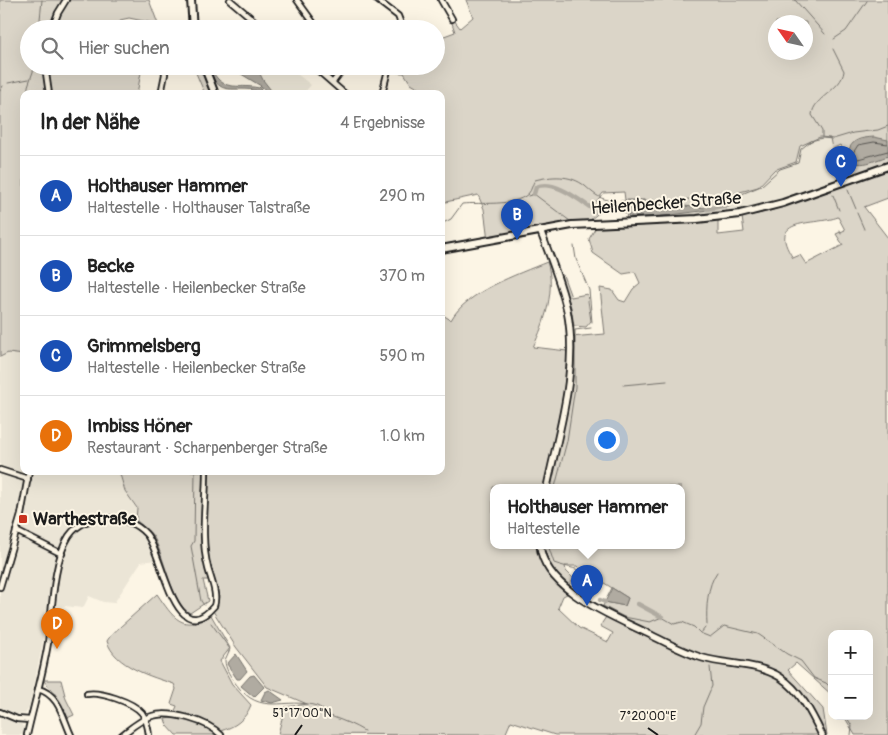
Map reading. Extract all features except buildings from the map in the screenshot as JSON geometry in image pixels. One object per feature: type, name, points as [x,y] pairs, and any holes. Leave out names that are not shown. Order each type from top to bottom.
[{"type":"main road","points":[[191,2],[192,20]]},
{"type":"main road","points":[[208,75],[213,90]]},
{"type":"main road","name":"Heilenbecker Straße","points":[[445,248],[494,241],[540,230],[572,225],[697,219],[740,214],[783,203],[888,166]]},
{"type":"street","points":[[55,20],[66,0]]},
{"type":"street","points":[[230,0],[253,20]]},
{"type":"street","points":[[298,0],[312,20]]},
{"type":"street","points":[[377,0],[398,16],[400,20]]},
{"type":"street","points":[[441,0],[452,19]]},
{"type":"street","points":[[46,75],[48,90]]},
{"type":"street","points":[[162,90],[165,75]]},
{"type":"street","points":[[324,75],[341,90]]},
{"type":"street","points":[[333,82],[338,75]]},
{"type":"street","points":[[383,90],[387,75]]},
{"type":"street","points":[[540,230],[565,302],[570,345],[569,383],[548,484]]},
{"type":"street","points":[[0,470],[28,479]]},
{"type":"street","points":[[0,587],[16,531],[28,475]]},
{"type":"street","points":[[27,735],[48,642],[52,594],[62,554],[68,538],[84,523],[105,518],[119,519],[134,524],[147,535],[154,546],[178,609],[184,616],[190,618],[206,614],[215,601],[206,562],[204,538],[206,475]]},
{"type":"street","points":[[16,531],[62,554]]},
{"type":"street","points":[[541,549],[544,560],[554,576],[575,595],[598,609],[699,657],[761,670],[782,678],[800,697],[822,735]]},
{"type":"street","points":[[38,689],[45,691],[55,699],[71,735]]},
{"type":"street","points":[[87,694],[94,692],[139,710],[145,719],[149,735]]},
{"type":"street","points":[[0,712],[17,719],[30,720]]},
{"type":"street","points":[[122,735],[154,715],[183,717],[206,724],[221,735]]},
{"type":"shaded area","points":[[0,0],[149,0],[156,20],[129,18],[120,20],[20,20],[20,75],[141,75],[138,90],[20,90],[20,354],[8,353],[0,357]]},
{"type":"shaded area","points":[[466,0],[888,0],[888,198],[864,207],[888,238],[888,735],[855,735],[846,720],[873,720],[873,630],[828,630],[828,691],[796,663],[788,670],[823,709],[827,735],[555,735],[511,721],[505,735],[278,734],[285,707],[307,704],[267,687],[236,647],[213,611],[219,597],[214,580],[203,580],[208,601],[190,613],[178,600],[153,536],[136,520],[137,508],[125,491],[120,475],[445,475],[445,316],[451,320],[458,310],[480,293],[508,278],[547,262],[550,294],[542,327],[533,347],[567,351],[564,401],[545,484],[490,484],[490,549],[538,549],[541,560],[548,572],[569,593],[563,596],[558,608],[579,628],[608,642],[613,633],[600,626],[606,617],[663,644],[668,640],[602,608],[605,602],[625,606],[628,598],[601,581],[595,590],[590,590],[582,571],[577,566],[565,566],[566,571],[574,579],[568,586],[552,567],[543,549],[685,549],[685,484],[550,484],[570,390],[571,337],[605,334],[600,288],[612,290],[619,300],[625,302],[633,289],[640,283],[635,272],[623,274],[593,253],[589,239],[596,227],[626,225],[627,209],[644,207],[644,200],[625,200],[624,192],[603,193],[593,206],[601,211],[590,220],[488,240],[484,209],[478,195],[445,202],[445,90],[421,90],[411,84],[405,75],[445,75],[445,36],[455,32],[451,20],[454,20],[460,28],[473,17]],"holes":[[[820,137],[830,138],[832,149],[840,145],[843,149],[837,169],[841,187],[767,212],[742,217],[744,232],[718,235],[718,221],[727,218],[725,205],[729,202],[729,195],[758,187],[774,170],[796,162],[800,146]],[[838,217],[845,230],[836,234],[843,245],[806,264],[800,255],[793,258],[786,245],[785,235],[789,229],[796,225]]]},
{"type":"shaded area","points":[[197,75],[205,75],[210,90],[203,90]]},
{"type":"shaded area","points":[[260,75],[298,75],[311,85],[307,90],[272,90]]},
{"type":"shaded area","points":[[820,137],[830,137],[831,149],[841,145],[845,153],[841,186],[767,212],[727,218],[725,205],[729,202],[729,195],[762,184],[774,170],[793,164],[798,160],[798,151],[804,143]]},
{"type":"shaded area","points":[[563,275],[571,297],[587,294],[591,321],[586,327],[574,326],[571,307],[560,276]]},
{"type":"shaded area","points":[[8,353],[20,354],[20,475],[120,475],[125,491],[137,508],[136,520],[152,535],[163,559],[141,562],[114,603],[103,602],[89,596],[83,608],[55,605],[46,609],[42,647],[29,708],[25,714],[14,714],[11,720],[21,724],[24,728],[24,735],[0,735],[0,357]]},
{"type":"shaded area","points":[[157,594],[173,616],[185,623],[193,623],[211,615],[230,648],[220,661],[232,684],[251,705],[243,719],[235,725],[220,731],[220,735],[176,735],[167,725],[165,719],[172,718],[177,706],[171,704],[176,689],[174,684],[145,674],[125,664],[111,650],[107,641],[111,635]]},
{"type":"shaded area","points":[[43,680],[61,680],[66,699],[74,715],[65,719],[56,695]]},
{"type":"water","points":[[215,75],[219,81],[230,86],[259,88],[261,86],[243,75],[260,75],[271,90],[265,90],[262,87],[260,90],[255,90],[221,87],[212,76]]},
{"type":"water","points":[[874,137],[888,140],[888,156],[871,162],[859,164],[854,162],[848,152],[852,144],[861,139]]},
{"type":"water","points":[[671,205],[707,208],[708,210],[656,217],[632,217],[624,213],[627,206]]},
{"type":"water","points":[[612,588],[628,598],[625,606],[605,602]]},
{"type":"water","points":[[236,654],[247,671],[240,679],[237,679],[227,664]]},
{"type":"water","points":[[254,675],[264,687],[254,697],[241,686],[250,676]]},
{"type":"water","points":[[269,690],[283,700],[272,703],[261,700],[265,692]]},
{"type":"waterway","points":[[40,20],[42,0]]},
{"type":"waterway","points":[[795,0],[825,34]]},
{"type":"waterway","points":[[834,39],[846,31],[867,1]]},
{"type":"waterway","points":[[822,137],[822,131],[812,115],[817,103],[833,89],[842,78],[844,71],[833,49]]},
{"type":"waterway","points":[[28,90],[32,75]]},
{"type":"waterway","points":[[8,83],[29,79]]},
{"type":"waterway","points":[[0,91],[3,86]]},
{"type":"waterway","points":[[621,201],[732,198],[761,186],[780,169],[798,163],[801,149],[811,141],[822,138],[833,139],[853,133],[878,130],[888,126]]},
{"type":"waterway","points":[[445,222],[451,219],[462,204],[514,201],[528,194],[535,180],[547,178],[573,179],[598,197],[608,200]]},
{"type":"waterway","points":[[534,194],[536,187],[552,186],[568,193],[597,212]]},
{"type":"waterway","points":[[848,190],[856,209]]},
{"type":"waterway","points":[[528,196],[534,194],[570,221]]},
{"type":"waterway","points":[[833,195],[839,210]]},
{"type":"waterway","points":[[707,209],[728,205],[732,198]]},
{"type":"waterway","points":[[857,213],[864,229]]},
{"type":"waterway","points":[[840,230],[841,234]]},
{"type":"waterway","points":[[574,246],[576,259],[589,290],[592,322]]},
{"type":"waterway","points":[[556,484],[567,441],[575,387],[575,330],[591,328]]},
{"type":"waterway","points":[[623,385],[667,381]]},
{"type":"waterway","points":[[195,475],[194,541],[191,546],[201,601],[204,605]]},
{"type":"waterway","points":[[549,549],[554,563],[578,570],[591,579],[594,595]]},
{"type":"waterway","points":[[707,625],[709,590],[717,572]]},
{"type":"waterway","points":[[600,600],[605,602]]},
{"type":"waterway","points":[[638,604],[662,617]]},
{"type":"waterway","points":[[603,606],[624,617],[650,622],[662,617],[674,624],[682,622],[710,637],[724,626],[758,634],[787,654],[801,661],[814,678],[828,685]]},
{"type":"waterway","points":[[211,623],[230,649],[225,660],[226,667],[234,681],[245,694],[264,703],[294,703],[317,706],[331,716],[364,731]]},
{"type":"waterway","points":[[701,633],[705,628]]},
{"type":"waterway","points":[[694,735],[701,723],[703,707],[712,686],[710,667]]},
{"type":"waterway","points":[[848,720],[852,726],[851,735]]},
{"type":"place","name":"Grimmelsberg","points":[[841,187]]},
{"type":"place","name":"Becke","points":[[517,240]]},
{"type":"place","name":"Warthestraße","points":[[23,519]]},
{"type":"place","name":"Holthauser Hammer","points":[[587,606]]},
{"type":"place","name":"Imbiss Höner","points":[[57,649]]}]
